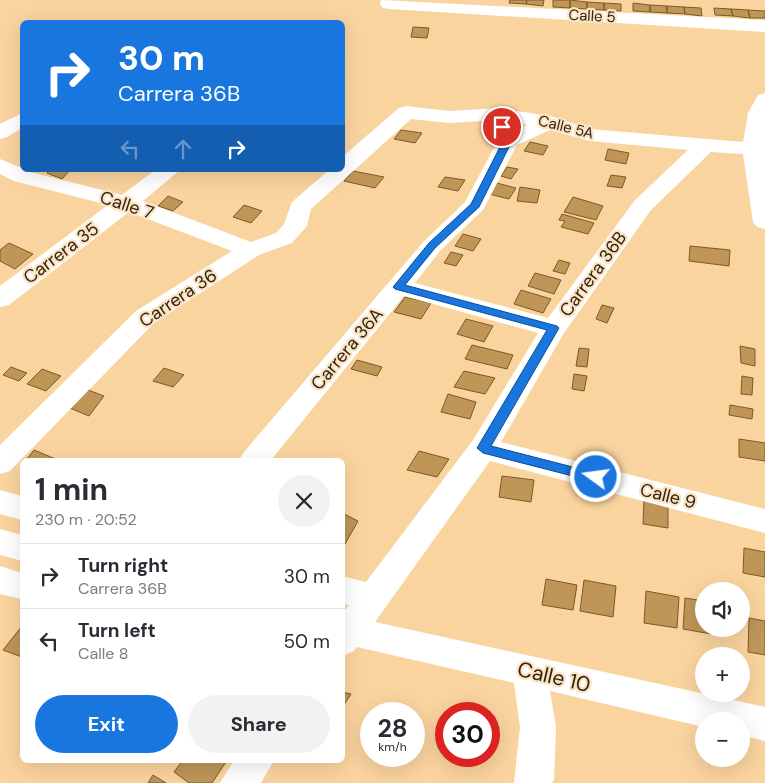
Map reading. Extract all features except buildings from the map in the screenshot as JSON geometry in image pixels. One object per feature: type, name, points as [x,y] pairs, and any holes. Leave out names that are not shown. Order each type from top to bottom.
[{"type":"street","name":"Calle 5","points":[[389,2],[626,9],[710,15],[765,26]]},
{"type":"street","points":[[765,100],[758,112],[753,130],[759,157],[765,222]]},
{"type":"street","name":"Calle 5A","points":[[406,112],[449,117],[497,114],[550,122],[590,135],[707,144],[759,157]]},
{"type":"street","name":"Carrera 36","points":[[345,167],[406,112]]},
{"type":"street","points":[[497,114],[508,141],[550,122]]},
{"type":"street","points":[[0,133],[20,120]]},
{"type":"street","name":"Carrera 36A","points":[[256,458],[432,246],[475,205],[508,141]]},
{"type":"street","name":"Carrera 36B","points":[[345,634],[375,598],[483,448],[554,328],[643,205],[707,144]]},
{"type":"street","name":"Calle 7","points":[[0,166],[22,176],[127,203],[251,250]]},
{"type":"street","name":"Carrera 35","points":[[0,299],[166,172]]},
{"type":"street","name":"Carrera 36","points":[[0,463],[145,317],[251,250],[284,238],[295,226],[300,207],[340,172]]},
{"type":"street","points":[[399,287],[554,328]]},
{"type":"street","name":"Calle 9","points":[[483,448],[765,521]]},
{"type":"street","points":[[0,502],[20,507]]},
{"type":"street","points":[[0,542],[20,547]]},
{"type":"street","points":[[0,580],[20,585]]},
{"type":"street","points":[[345,591],[375,598]]},
{"type":"street","name":"Calle 10","points":[[345,634],[530,671],[765,724]]},
{"type":"street","points":[[530,671],[538,726],[535,778],[533,783]]},
{"type":"street","points":[[239,783],[254,763]]},
{"type":"route","points":[[502,127],[508,141],[475,205],[432,246],[399,287],[554,328],[483,448],[596,477]]}]
